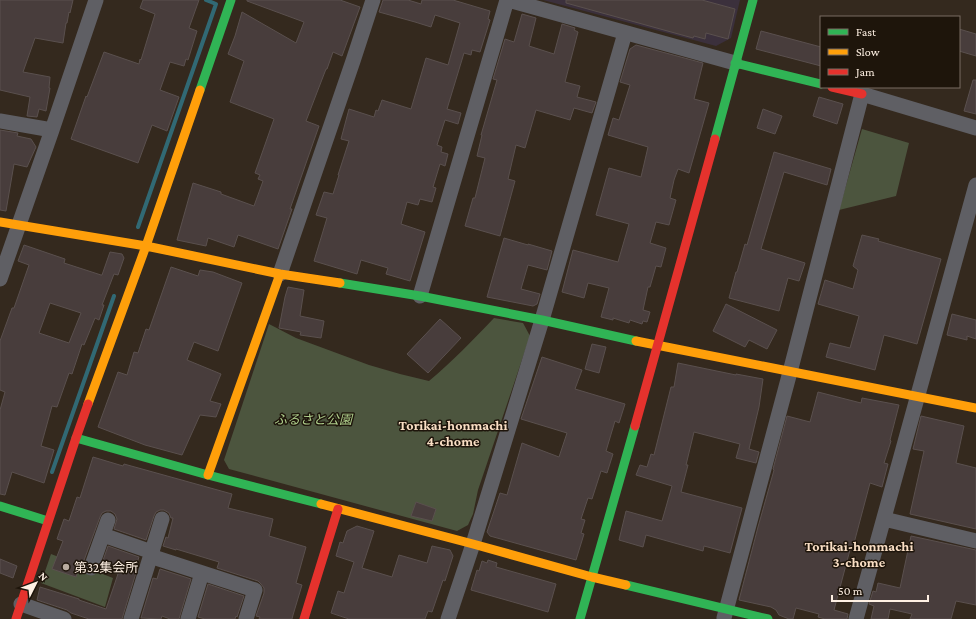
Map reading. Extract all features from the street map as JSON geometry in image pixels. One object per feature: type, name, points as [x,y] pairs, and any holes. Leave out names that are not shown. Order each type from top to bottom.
[{"type":"street","points":[[0,280],[96,0]]},
{"type":"street","points":[[16,619],[76,438],[146,246],[231,0]]},
{"type":"street","points":[[208,475],[280,274],[373,0]]},
{"type":"street","points":[[420,296],[508,0],[735,63],[820,84]]},
{"type":"street","points":[[580,619],[675,284],[753,0]]},
{"type":"street","points":[[448,619],[473,544],[542,320],[625,33]]},
{"type":"street","points":[[836,88],[862,94],[976,128]]},
{"type":"street","points":[[726,614],[862,94]]},
{"type":"street","points":[[0,121],[52,130]]},
{"type":"street","points":[[856,619],[976,185]]},
{"type":"street","points":[[0,222],[146,246],[280,274],[420,296],[542,320],[657,346],[976,408]]},
{"type":"street","points":[[76,438],[208,475],[473,544],[726,614],[768,619]]},
{"type":"street","points":[[0,506],[48,521]]},
{"type":"street","points":[[304,619],[338,509]]},
{"type":"street","points":[[131,619],[162,519]]},
{"type":"street","points":[[884,519],[976,541]]},
{"type":"street","points":[[91,568],[108,520]]},
{"type":"street","points":[[103,535],[202,573],[255,590],[246,619]]},
{"type":"street","points":[[188,619],[202,573]]},
{"type":"street","points":[[21,604],[64,619]]},
{"type":"shaded area","points":[[543,0],[740,0],[731,38],[716,46]]},
{"type":"green space","points":[[862,129],[909,143],[896,196],[839,210]]},
{"type":"green space","name":"ふるさと公園","points":[[494,318],[523,323],[530,336],[478,490],[473,514],[468,525],[457,531],[229,469],[224,460],[269,324],[296,338],[369,365],[429,381],[455,358]]},
{"type":"green space","points":[[51,554],[113,578],[105,607],[41,583]]},
{"type":"building","points":[[0,0],[73,0],[66,23],[63,43],[35,38],[23,72],[50,77],[50,88],[46,111],[39,109],[37,117],[27,116],[30,97],[0,90]]},
{"type":"building","points":[[143,0],[199,0],[189,28],[197,31],[188,60],[186,59],[184,66],[170,62],[160,90],[179,97],[167,131],[152,125],[138,163],[71,139],[86,96],[87,97],[104,52],[139,64],[155,14],[140,8]]},
{"type":"building","points":[[247,0],[340,0],[360,7],[342,56],[333,52],[306,121],[319,126],[290,209],[292,209],[278,249],[238,235],[234,247],[208,238],[206,246],[177,240],[193,183],[221,192],[221,194],[254,206],[263,181],[258,179],[260,175],[255,173],[274,119],[230,102],[244,61],[228,54],[242,12],[296,43],[304,22]]},
{"type":"building","points":[[383,0],[408,0],[421,4],[422,0],[453,0],[490,11],[488,19],[490,20],[480,52],[472,50],[471,55],[464,53],[447,109],[461,113],[458,124],[445,120],[437,145],[442,147],[441,152],[448,154],[445,166],[440,164],[433,187],[436,188],[432,202],[420,199],[418,205],[407,202],[401,224],[425,232],[410,281],[386,274],[388,268],[361,260],[357,274],[314,261],[327,218],[316,215],[324,192],[333,194],[339,175],[349,141],[341,139],[349,109],[374,117],[382,100],[411,109],[426,58],[448,65],[460,23],[435,15],[431,27],[379,12]]},
{"type":"building","points":[[566,0],[702,0],[735,9],[728,39],[706,33],[705,39],[694,36],[693,38],[566,3]]},
{"type":"building","points":[[522,14],[536,18],[529,46],[554,54],[562,24],[575,28],[574,30],[578,32],[565,82],[580,86],[577,97],[596,102],[592,113],[574,108],[570,120],[536,110],[525,148],[516,145],[508,179],[515,181],[500,236],[465,226],[473,198],[475,198],[485,158],[477,156],[481,135],[497,80],[493,79],[505,39],[514,42]]},
{"type":"building","points":[[960,29],[976,34],[976,56],[960,51]]},
{"type":"building","points":[[761,31],[820,47],[820,66],[756,49]]},
{"type":"building","points":[[636,45],[703,63],[694,99],[709,103],[689,173],[678,169],[674,180],[670,198],[676,200],[669,225],[656,222],[650,243],[666,248],[661,267],[656,266],[650,287],[648,287],[643,310],[650,312],[647,322],[643,321],[642,324],[630,320],[629,323],[613,318],[613,320],[601,317],[609,288],[588,283],[584,298],[562,292],[573,250],[618,262],[629,224],[596,215],[609,168],[641,177],[648,147],[608,135],[613,118],[619,120],[630,85],[620,82],[630,49]]},
{"type":"building","points":[[973,80],[976,80],[976,114],[964,111]]},
{"type":"building","points":[[819,97],[843,104],[837,124],[813,116]]},
{"type":"building","points":[[763,109],[782,116],[775,134],[757,128]]},
{"type":"building","points":[[0,130],[18,133],[17,136],[31,139],[36,147],[27,167],[14,164],[6,211],[0,210]]},
{"type":"building","points":[[774,152],[831,169],[827,185],[784,172],[761,249],[805,263],[799,281],[788,278],[779,311],[729,298],[745,244],[747,245]]},
{"type":"building","points":[[862,235],[941,259],[917,344],[884,335],[875,370],[826,357],[830,343],[850,348],[859,316],[818,304],[825,280],[853,289],[858,270],[853,266]]},
{"type":"building","points":[[504,238],[552,251],[547,270],[528,265],[521,289],[540,294],[537,304],[533,306],[487,297]]},
{"type":"building","points":[[24,245],[65,259],[64,263],[102,275],[110,252],[122,254],[124,258],[118,275],[114,274],[102,305],[104,305],[99,320],[95,318],[84,345],[82,344],[72,374],[69,373],[57,407],[52,406],[41,446],[54,450],[44,483],[12,472],[5,495],[0,494],[0,410],[5,392],[0,390],[0,341],[12,308],[14,308],[29,265],[18,261]],"holes":[[[50,303],[81,313],[69,343],[39,333]]]},
{"type":"building","points":[[171,267],[198,276],[200,270],[213,272],[242,283],[218,351],[194,342],[187,360],[221,374],[210,401],[221,404],[216,417],[200,415],[182,455],[145,445],[98,427],[118,372],[127,375],[134,352],[138,353],[146,329],[149,330]]},
{"type":"building","points":[[288,287],[304,290],[300,316],[324,321],[321,338],[300,335],[301,332],[279,328]]},
{"type":"building","points":[[726,304],[777,330],[767,349],[749,340],[745,347],[713,331]]},
{"type":"building","points":[[952,314],[976,320],[976,339],[967,336],[967,340],[947,335]]},
{"type":"building","points":[[440,319],[461,338],[428,373],[407,354]]},
{"type":"building","points":[[592,344],[606,347],[599,373],[585,369]]},
{"type":"building","points":[[542,357],[582,370],[575,389],[625,404],[619,423],[615,421],[606,451],[613,454],[607,473],[601,471],[592,499],[588,498],[581,519],[585,520],[581,533],[584,534],[576,560],[490,536],[487,532],[500,493],[507,495],[522,443],[559,457],[567,433],[521,419]]},
{"type":"building","points":[[678,363],[763,379],[759,407],[749,449],[759,452],[756,463],[736,458],[740,444],[694,432],[686,465],[688,465],[681,492],[742,508],[730,553],[704,546],[703,551],[646,535],[643,547],[619,540],[626,511],[662,521],[672,486],[636,475],[640,465],[647,467],[651,454],[654,455],[671,387],[674,387]]},
{"type":"building","points":[[818,392],[861,403],[862,398],[899,405],[891,441],[884,463],[888,464],[882,487],[870,483],[834,610],[848,614],[847,619],[825,619],[818,617],[819,614],[796,608],[793,619],[789,619],[779,615],[776,610],[771,607],[739,600],[787,416],[810,422]]},
{"type":"building","points":[[921,416],[964,426],[956,463],[976,468],[976,529],[910,514],[924,451],[913,449]]},
{"type":"building","points":[[93,457],[123,466],[124,464],[232,494],[228,508],[273,519],[269,536],[306,547],[296,583],[302,585],[292,619],[259,619],[260,617],[256,616],[264,593],[264,588],[258,581],[217,568],[219,562],[163,546],[166,537],[168,538],[173,518],[171,518],[169,513],[164,510],[156,512],[146,540],[114,529],[117,519],[115,514],[111,511],[102,513],[83,563],[81,563],[76,577],[52,569],[63,541],[57,539],[64,519],[69,521],[77,497],[80,498]]},
{"type":"building","points":[[416,502],[436,509],[432,521],[411,516]]},
{"type":"building","points":[[357,526],[374,531],[362,568],[392,577],[399,555],[427,563],[432,546],[450,550],[453,556],[445,581],[443,580],[432,612],[428,611],[425,619],[349,619],[331,613],[338,591],[344,593],[354,562],[336,556],[340,542],[343,543],[347,531]]},
{"type":"building","points":[[911,536],[976,550],[976,605],[956,601],[951,619],[910,619],[912,614],[890,609],[888,619],[871,619],[874,606],[869,604],[873,591],[876,592],[878,583],[900,588]]},
{"type":"building","points":[[108,546],[139,557],[136,566],[138,566],[122,619],[89,619],[37,600],[40,587],[106,609],[118,574],[100,569]]},
{"type":"building","points":[[0,559],[17,566],[13,578],[0,573]]},
{"type":"building","points":[[488,560],[497,563],[496,567],[556,584],[548,612],[471,590],[477,570],[479,571],[482,561],[487,563]]},
{"type":"building","points":[[160,569],[191,579],[179,619],[170,619],[162,616],[161,619],[141,618],[153,578],[157,579]]},
{"type":"building","points":[[208,584],[244,596],[235,619],[205,619],[198,617]]},
{"type":"waterway","points":[[138,227],[216,4],[206,0]]},
{"type":"waterway","points":[[52,472],[114,296]]},
{"type":"traffic: fast","points":[[200,90],[231,0]]},
{"type":"traffic: fast","points":[[715,139],[753,0]]},
{"type":"traffic: fast","points":[[735,63],[820,84]]},
{"type":"traffic: fast","points":[[340,283],[420,296],[542,320],[636,341]]},
{"type":"traffic: fast","points":[[580,619],[635,426]]},
{"type":"traffic: fast","points":[[76,438],[208,475],[321,504]]},
{"type":"traffic: fast","points":[[0,506],[48,521]]},
{"type":"traffic: fast","points":[[626,585],[768,619]]},
{"type":"traffic: slow","points":[[88,404],[146,246],[200,90]]},
{"type":"traffic: slow","points":[[0,222],[146,246],[280,274],[340,283]]},
{"type":"traffic: slow","points":[[208,475],[280,274]]},
{"type":"traffic: slow","points":[[636,341],[976,408]]},
{"type":"traffic: slow","points":[[321,504],[626,585]]},
{"type":"traffic: jam","points":[[836,88],[862,94]]},
{"type":"traffic: jam","points":[[635,426],[715,139]]},
{"type":"traffic: jam","points":[[16,619],[88,404]]},
{"type":"traffic: jam","points":[[304,619],[338,509]]},
{"type":"place","name":"第32集会所","points":[[66,567]]},
{"type":"district","name":"Torikai-honmachi 4-chome","points":[[453,434]]},
{"type":"district","name":"Torikai-honmachi 3-chome","points":[[859,554]]}]
